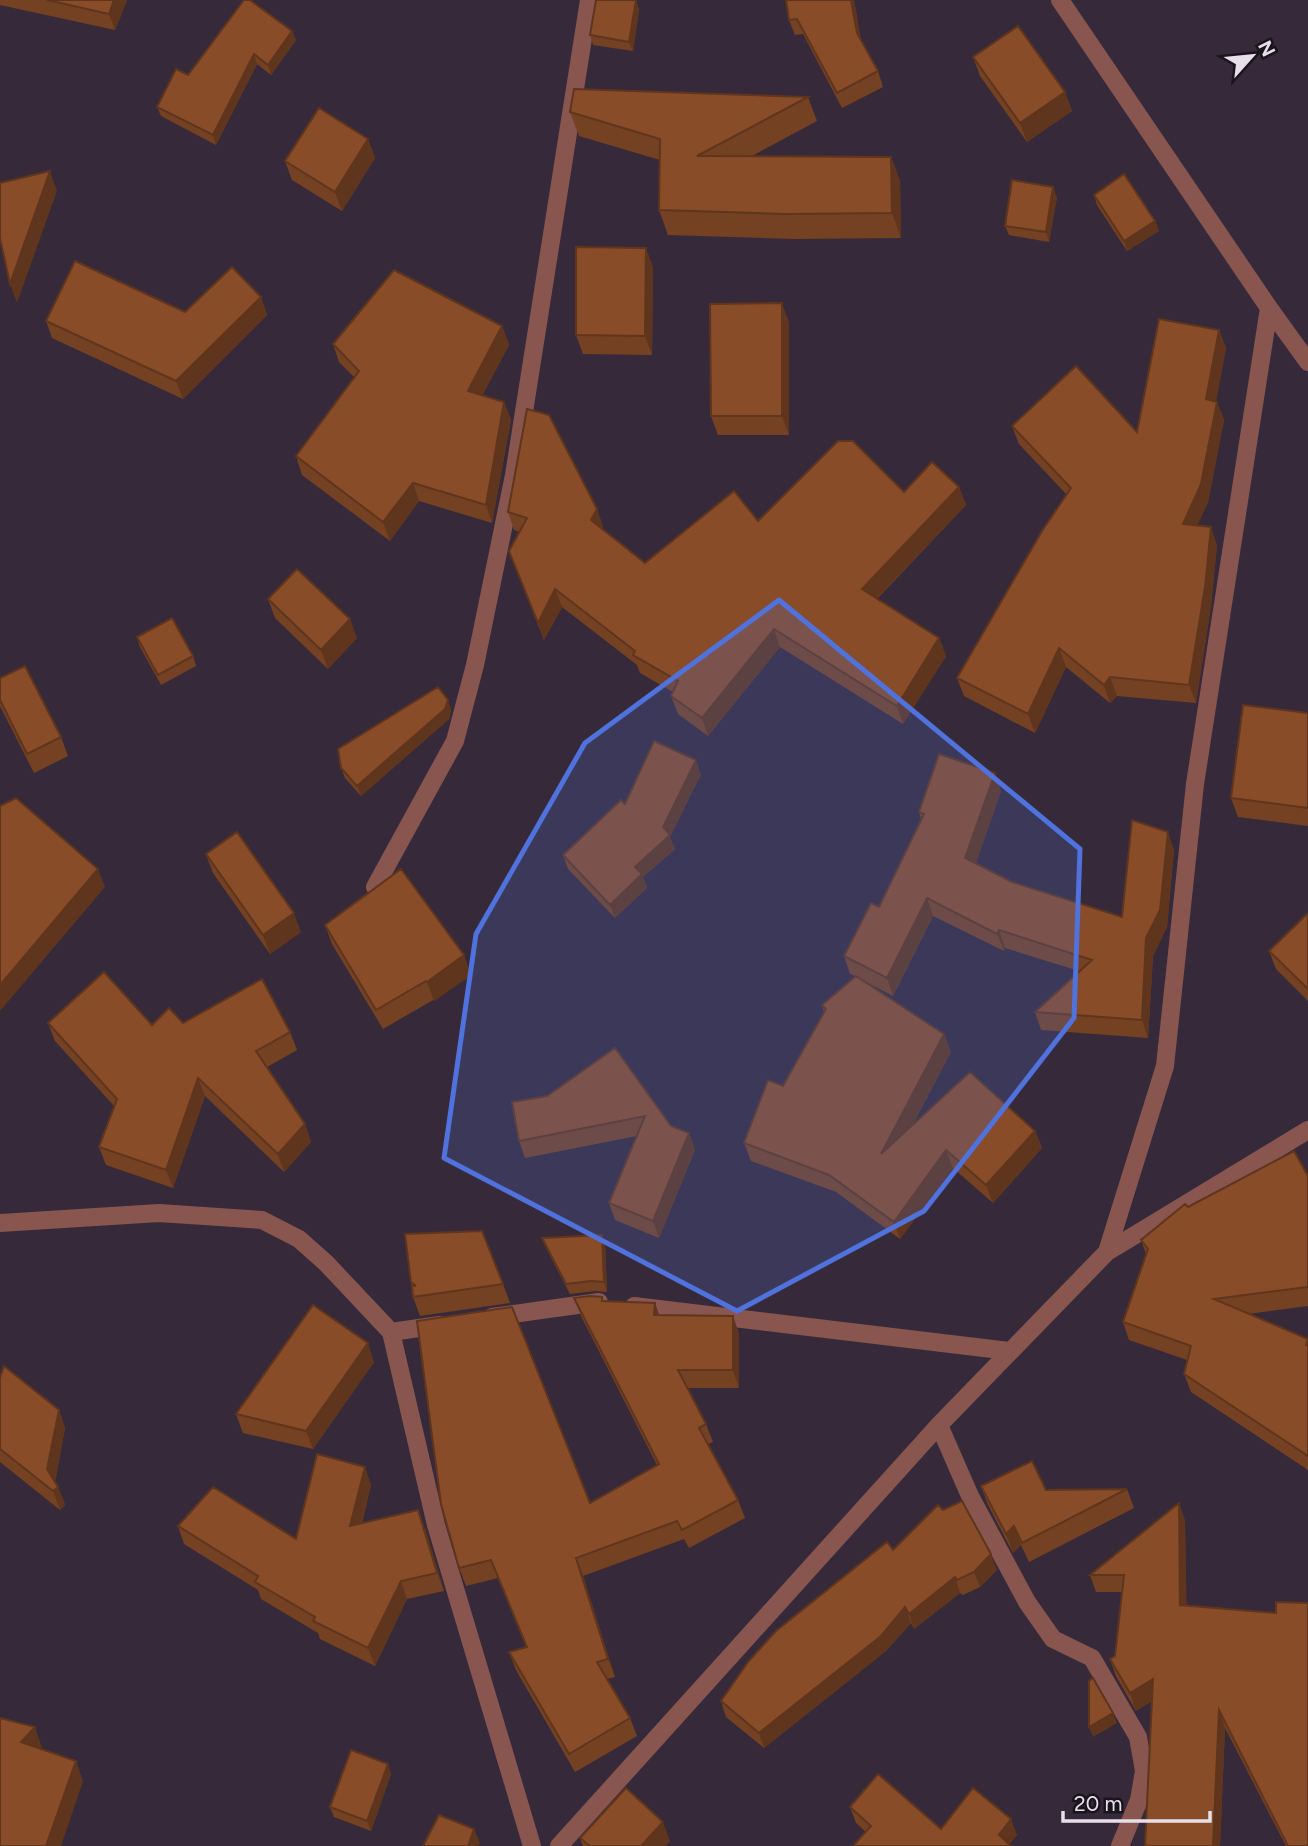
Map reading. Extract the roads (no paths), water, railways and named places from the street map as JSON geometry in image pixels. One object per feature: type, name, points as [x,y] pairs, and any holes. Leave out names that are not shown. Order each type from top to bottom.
[{"type":"street","points":[[375,887],[455,741],[475,665],[514,475],[589,0]]},
{"type":"street","points":[[1060,0],[1308,362]]},
{"type":"street","points":[[1107,1252],[1165,1066],[1195,784],[1269,308]]},
{"type":"street","points":[[559,1846],[939,1425],[1107,1252],[1308,1129]]},
{"type":"street","points":[[0,1223],[159,1213],[262,1220],[299,1238],[391,1332],[436,1525],[532,1846]]},
{"type":"street","points":[[391,1332],[596,1302],[1009,1351]]},
{"type":"street","points":[[939,1425],[970,1496],[1027,1602],[1053,1639],[1092,1658],[1138,1737],[1144,1771],[1139,1800],[1120,1846]]}]
